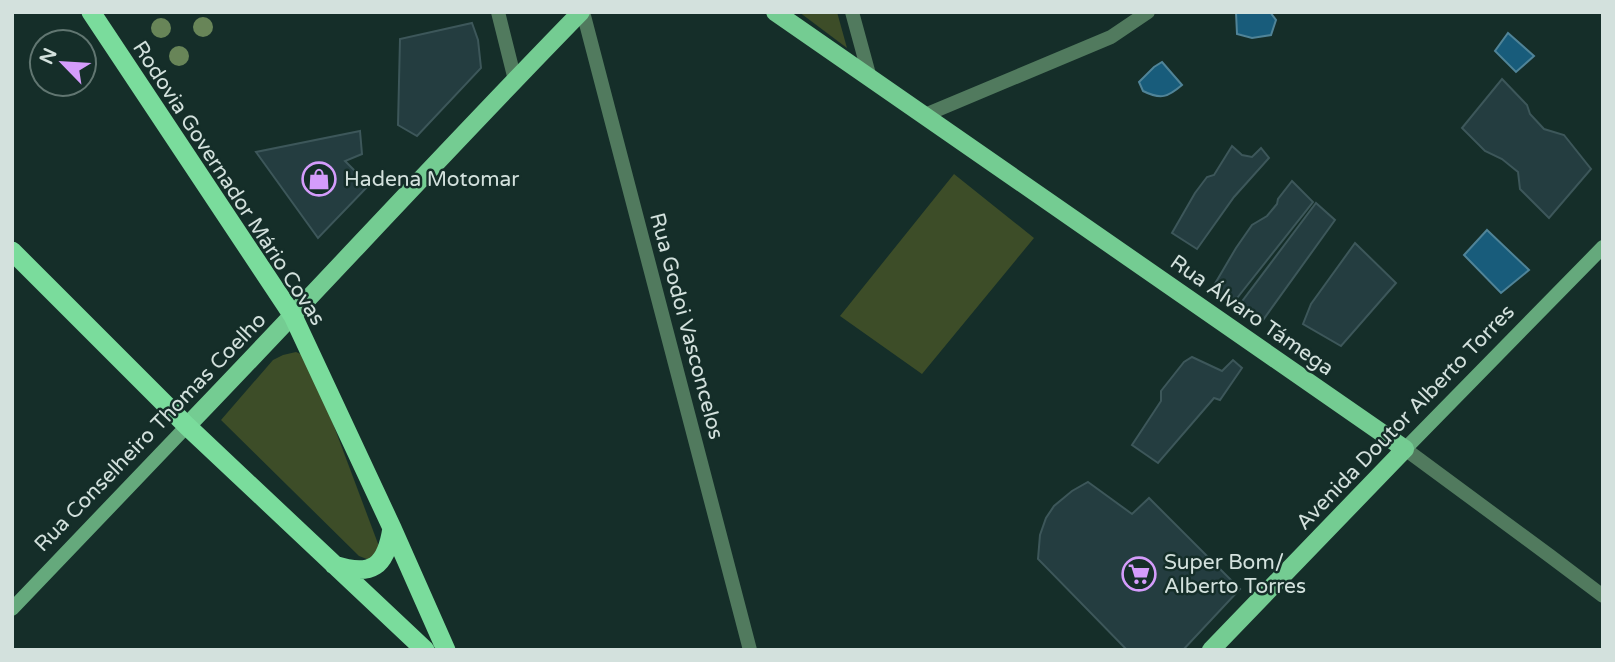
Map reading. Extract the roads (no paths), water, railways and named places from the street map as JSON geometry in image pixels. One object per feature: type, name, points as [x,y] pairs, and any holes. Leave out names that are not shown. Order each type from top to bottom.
[{"type":"highway","name":"Rodovia Governador Mário Covas","points":[[91,12],[293,316],[446,650]]},
{"type":"highway","points":[[12,251],[187,426],[425,650]]},
{"type":"highway","points":[[333,564],[347,569],[367,570],[377,565],[385,556],[391,528]]},
{"type":"main road","name":"Rua Conselheiro Thomas Coelho","points":[[12,609],[582,12]]},
{"type":"main road","name":"Rua Álvaro Támega","points":[[775,12],[1405,449]]},
{"type":"main road","name":"Avenida Doutor Alberto Torres","points":[[1211,650],[1603,247]]},
{"type":"street","points":[[498,12],[515,80]]},
{"type":"street","name":"Rua Godoi Vasconcelos","points":[[582,12],[750,650]]},
{"type":"street","points":[[852,12],[870,78]]},
{"type":"street","points":[[925,115],[1111,37],[1147,12]]},
{"type":"street","name":"Rua Álvaro Támega","points":[[1405,449],[1603,596]]},
{"type":"water","points":[[1236,12],[1270,12],[1276,20],[1271,35],[1252,38],[1237,34]]},
{"type":"water","points":[[1508,33],[1534,56],[1516,72],[1495,51]]},
{"type":"water","points":[[1162,62],[1182,85],[1164,96],[1155,96],[1143,91],[1139,82]]},
{"type":"water","points":[[1487,230],[1529,270],[1501,293],[1464,255]]},
{"type":"place","name":"Hadena Motomar","points":[[319,179]]},
{"type":"place","name":"Super Bom/ Alberto Torres","points":[[1139,574]]}]
